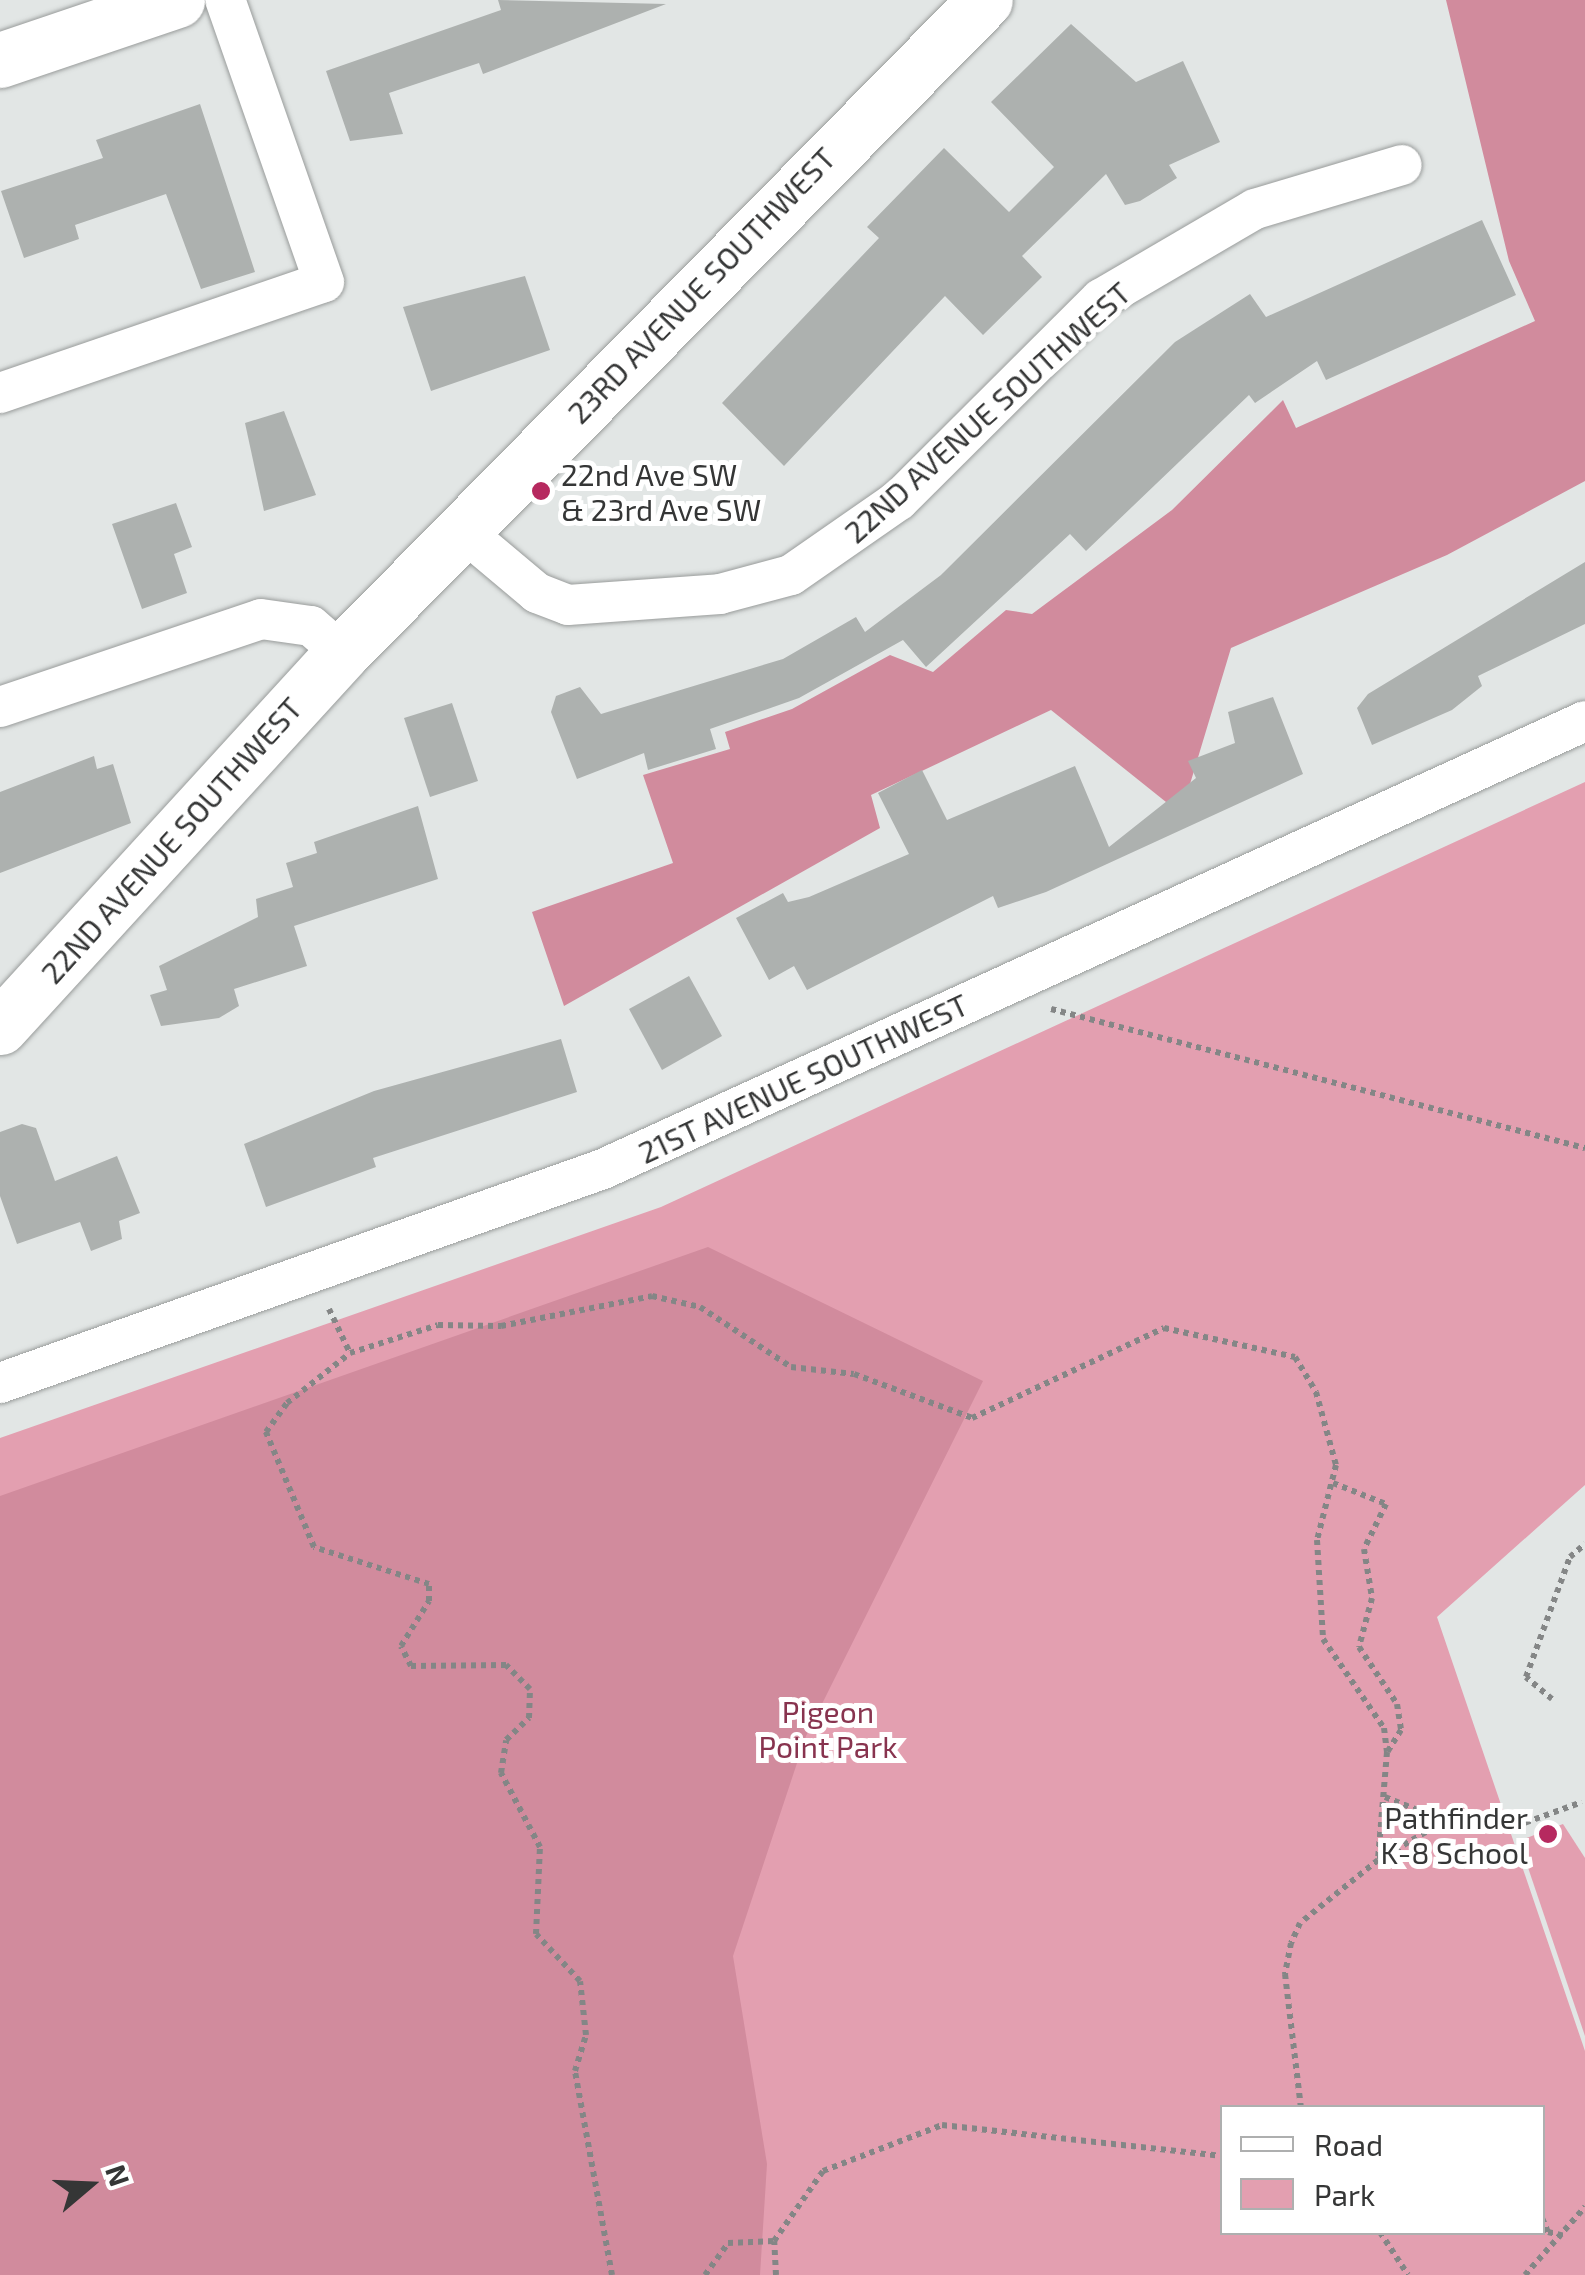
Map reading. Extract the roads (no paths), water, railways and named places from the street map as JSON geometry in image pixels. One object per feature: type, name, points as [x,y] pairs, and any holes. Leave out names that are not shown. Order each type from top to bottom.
[{"type":"street","points":[[0,60],[176,0]]},
{"type":"street","points":[[0,394],[324,282],[226,0]]},
{"type":"street","name":"23RD AVENUE SOUTHWEST","points":[[342,654],[985,0]]},
{"type":"street","name":"22ND AVENUE SOUTHWEST","points":[[462,530],[538,593],[568,604],[720,594],[791,574],[899,500],[1115,290],[1255,209],[1402,164]]},
{"type":"street","points":[[0,706],[260,619],[311,626],[342,654]]},
{"type":"street","name":"22ND AVENUE SOUTHWEST","points":[[0,1028],[342,654]]},
{"type":"street","name":"21ST AVENUE SOUTHWEST","points":[[0,1384],[604,1169],[1585,721]]},
{"type":"place","name":"22nd Ave SW & 23rd Ave SW","points":[[541,491]]},
{"type":"place","name":"Pathfinder K-8 School","points":[[1548,1834]]},
{"type":"park label","name":"Pigeon Point Park","points":[[828,1728]]}]
